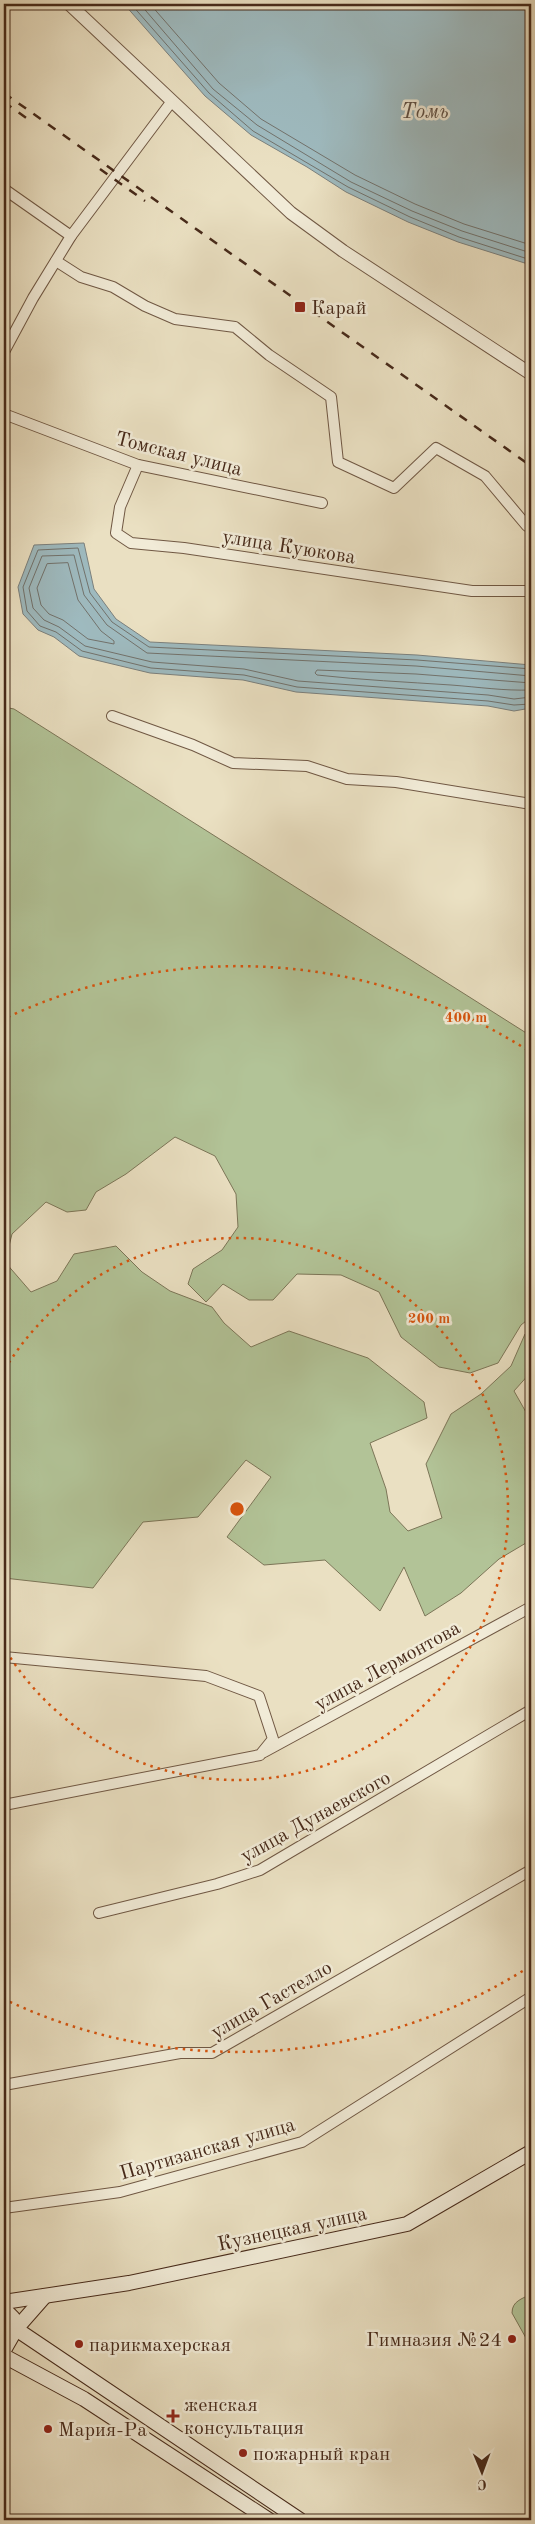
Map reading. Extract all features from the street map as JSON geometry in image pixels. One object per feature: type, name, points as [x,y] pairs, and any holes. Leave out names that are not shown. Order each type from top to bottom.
[{"type":"main road","name":"Кузнецкая улица","points":[[4,2302],[130,2283],[407,2224],[531,2152]]},
{"type":"main road","points":[[4,2350],[16,2329],[45,2296]]},
{"type":"main road","points":[[4,2309],[13,2318],[16,2329],[300,2520]]},
{"type":"main road","points":[[4,2356],[84,2399],[269,2520]]},
{"type":"street","points":[[69,4],[291,213],[343,251],[531,374]]},
{"type":"street","points":[[4,352],[71,236],[172,101]]},
{"type":"street","points":[[4,189],[71,236]]},
{"type":"street","points":[[56,261],[81,277],[114,287],[145,306],[175,320],[234,327],[269,356],[331,397],[338,462],[394,488],[436,448],[485,476],[528,526]]},
{"type":"street","name":"Томская улица","points":[[4,414],[138,465],[322,504]]},
{"type":"street","name":"улица Куюкова","points":[[138,465],[120,507],[116,533],[131,543],[184,548],[472,591],[531,591]]},
{"type":"street","points":[[112,716],[193,745],[233,763],[307,766],[347,780],[396,782],[531,804]]},
{"type":"street","name":"улица Лермонтова","points":[[4,1806],[260,1755],[531,1607]]},
{"type":"street","points":[[4,1658],[206,1676],[259,1696],[272,1739],[260,1755]]},
{"type":"street","name":"улица Дунаевского","points":[[99,1913],[217,1884],[260,1870],[531,1710]]},
{"type":"street","name":"улица Гастелло","points":[[4,2085],[180,2053],[212,2053],[531,1870]]},
{"type":"street","name":"Партизанская улица","points":[[4,2208],[120,2192],[302,2142],[531,1997]]},
{"type":"green space","points":[[4,707],[14,709],[531,1036],[531,1317],[521,1325],[498,1363],[470,1373],[439,1367],[401,1337],[379,1292],[341,1275],[297,1274],[273,1300],[249,1300],[223,1284],[206,1302],[188,1284],[193,1269],[222,1250],[238,1227],[236,1194],[215,1156],[175,1137],[126,1174],[96,1192],[86,1210],[67,1212],[46,1202],[12,1234],[5,1262],[31,1292],[57,1281],[74,1254],[116,1246],[142,1272],[170,1291],[212,1307],[224,1323],[251,1347],[289,1331],[368,1358],[424,1402],[427,1418],[370,1443],[386,1489],[390,1512],[408,1531],[442,1518],[426,1464],[451,1414],[481,1394],[511,1366],[525,1334],[531,1329],[531,1372],[514,1391],[531,1421],[531,1540],[499,1559],[461,1593],[425,1616],[404,1567],[380,1611],[325,1560],[264,1565],[227,1537],[271,1477],[246,1460],[198,1517],[143,1522],[93,1588],[4,1578]]},
{"type":"green space","points":[[531,2294],[531,2347],[512,2313],[512,2309],[521,2299]]},
{"type":"water","name":"Томь","points":[[124,4],[531,4],[531,265],[458,242],[408,222],[346,192],[251,135],[205,96]]},
{"type":"water","points":[[84,543],[94,589],[116,619],[150,642],[417,655],[531,665],[531,708],[514,711],[488,706],[296,692],[243,680],[150,673],[79,656],[54,637],[38,630],[23,614],[18,587],[34,545]]},
{"type":"railway","points":[[4,93],[531,466]]},
{"type":"railway","points":[[4,102],[32,122]]},
{"type":"railway","points":[[100,169],[145,201]]},
{"type":"place","name":"Карай","points":[[300,307]]},
{"type":"place","name":"Гимназия №24","points":[[512,2339]]},
{"type":"place","name":"парикмахерская","points":[[79,2344]]},
{"type":"place","name":"женская консультация","points":[[173,2416]]},
{"type":"place","name":"Мария-Ра","points":[[48,2429]]},
{"type":"place","name":"пожарный кран","points":[[243,2453]]}]
